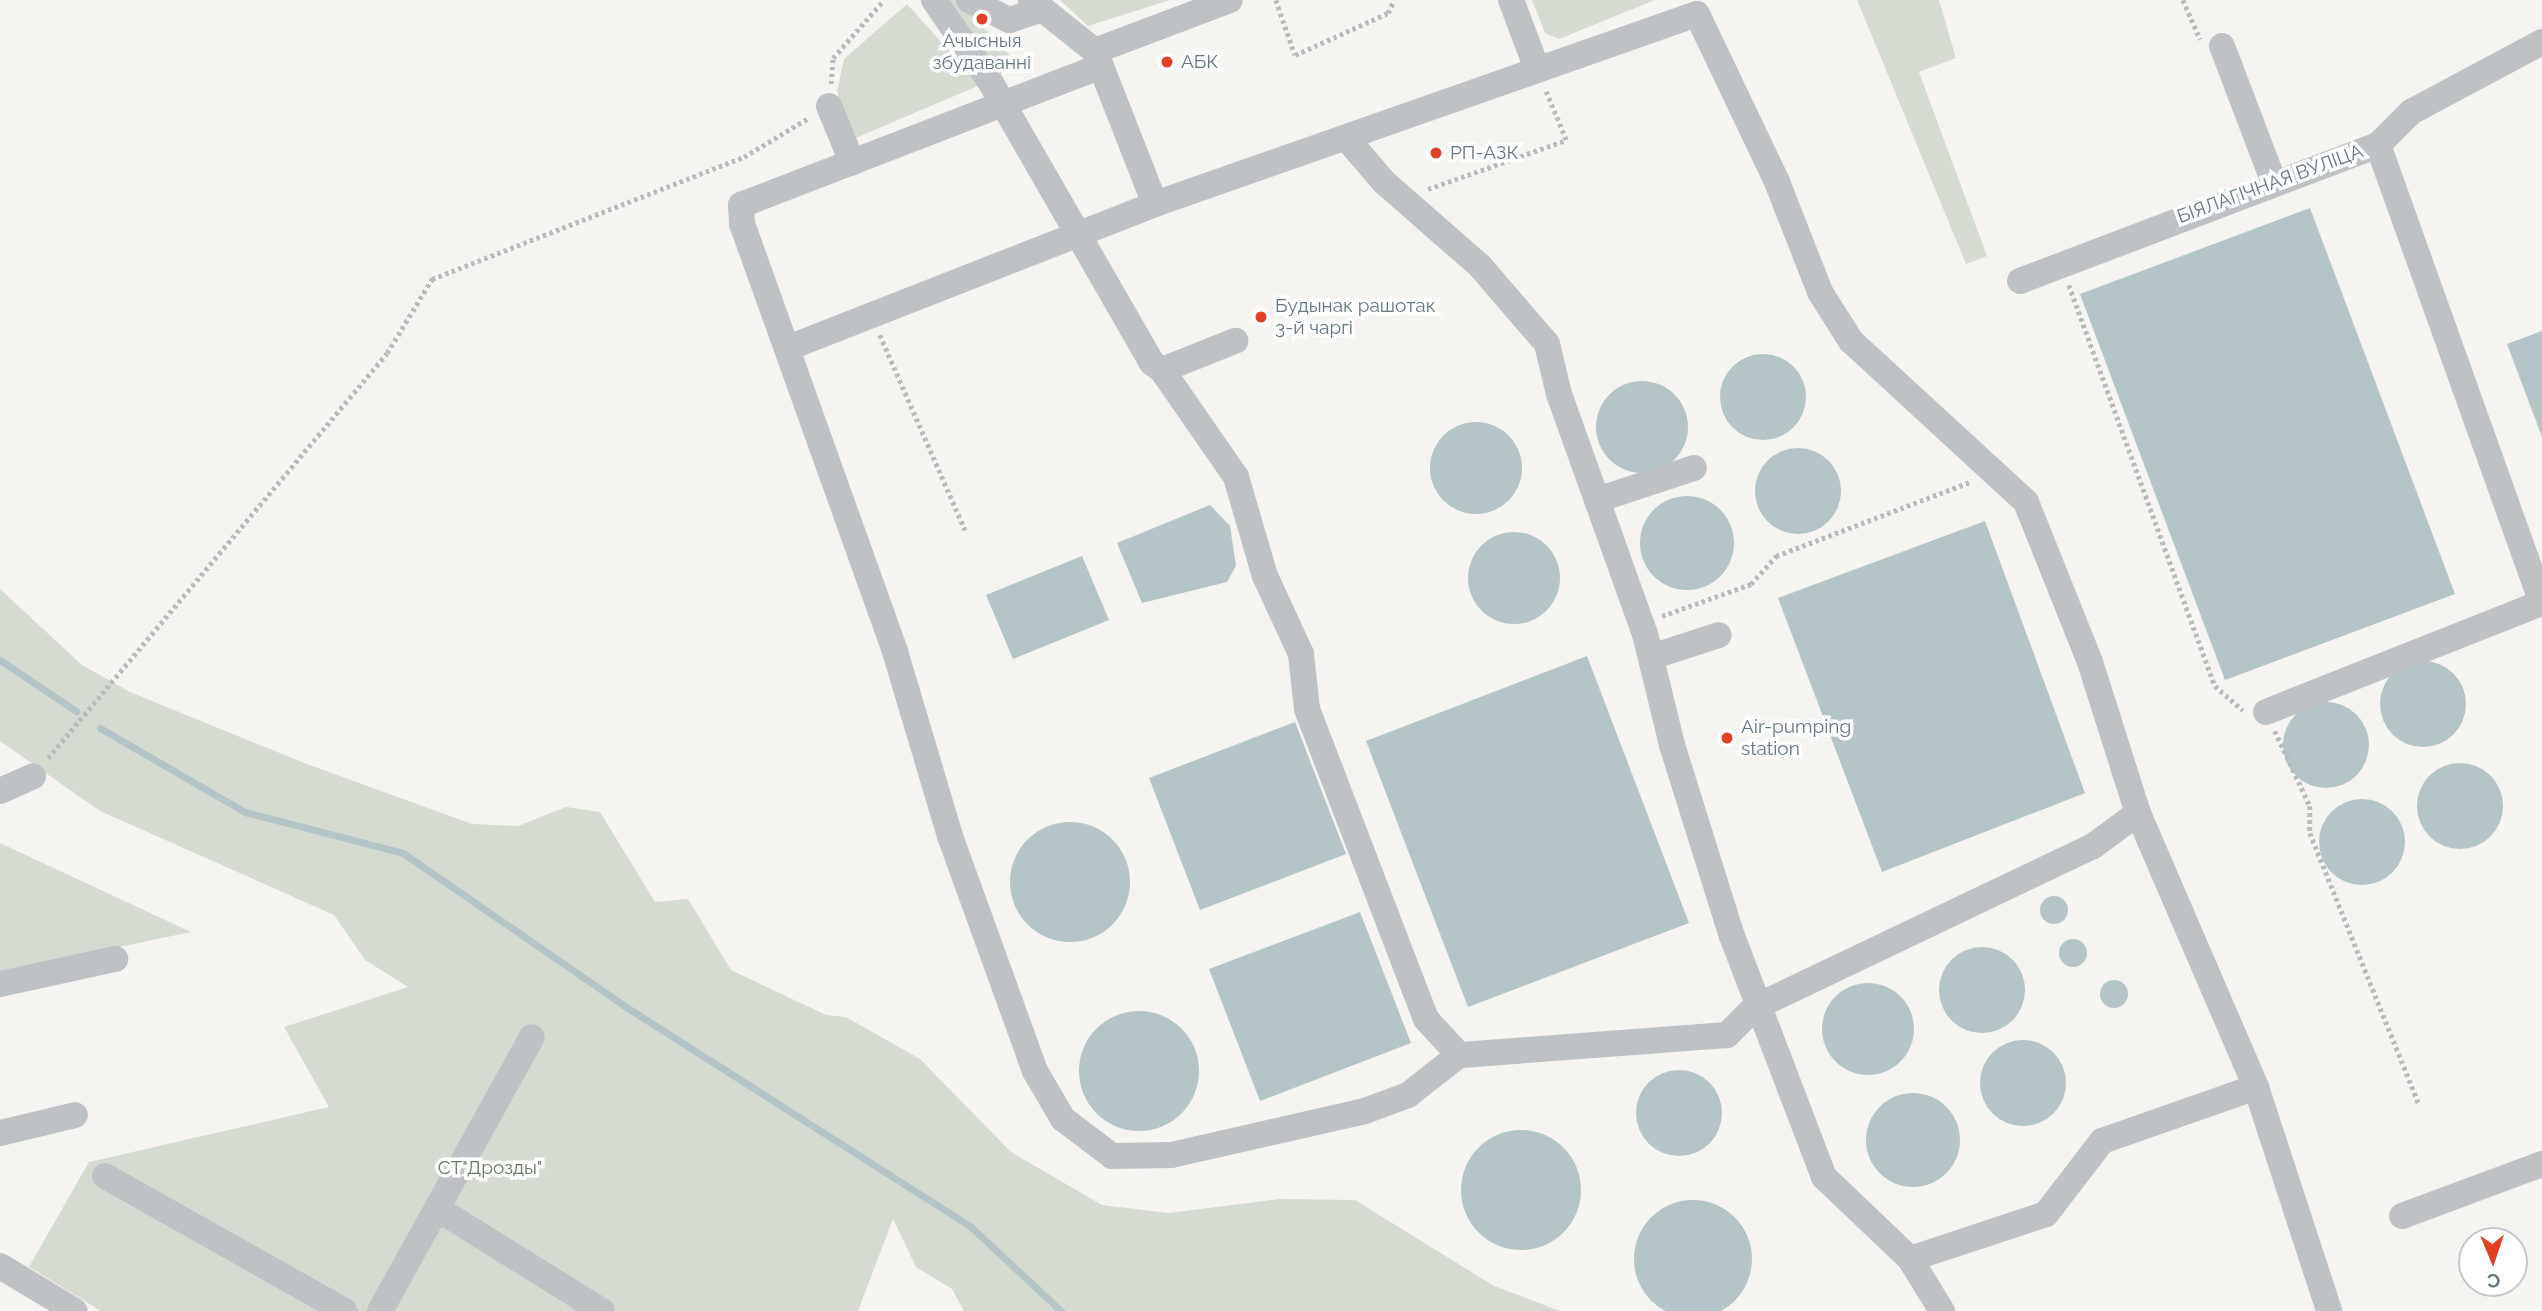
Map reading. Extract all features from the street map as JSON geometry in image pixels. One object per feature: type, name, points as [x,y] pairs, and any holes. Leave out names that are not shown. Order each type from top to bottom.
[{"type":"street","points":[[934,0],[1001,107],[1077,238],[1162,370],[1236,477],[1265,576],[1301,654],[1307,709],[1426,1019],[1459,1055]]},
{"type":"street","points":[[970,0],[1009,20],[1036,5],[1092,52],[1155,204]]},
{"type":"street","points":[[1230,0],[1092,52],[1001,107],[741,205],[741,224],[788,348],[895,651],[950,836],[1035,1071],[1063,1119],[1112,1156],[1171,1155],[1376,1107],[1408,1096],[1459,1055],[1727,1035],[1755,1007],[2094,846],[2137,813]]},
{"type":"street","points":[[1511,0],[1536,66]]},
{"type":"street","points":[[788,348],[873,318],[1077,238],[1155,204],[1348,140],[1536,66],[1697,13],[1756,135],[1820,292],[1851,341],[1906,396],[1999,471],[2031,514],[2090,662],[2137,813],[2256,1087],[2329,1311]]},
{"type":"street","name":"БІЯЛАГІЧНАЯ ВУЛІЦА","points":[[2020,281],[2273,180],[2378,145],[2411,112],[2542,42]]},
{"type":"street","points":[[2222,47],[2273,180]]},
{"type":"street","points":[[829,106],[852,162]]},
{"type":"street","points":[[1348,140],[1403,198],[1480,266],[1547,344],[1597,500],[1642,624],[1672,745],[1755,1007],[1824,1177],[1910,1259],[1942,1311]]},
{"type":"street","points":[[2266,712],[2542,602],[2378,145]]},
{"type":"street","points":[[1162,370],[1235,341]]},
{"type":"street","points":[[1597,500],[1694,468]]},
{"type":"street","points":[[1651,657],[1719,635]]},
{"type":"street","points":[[0,792],[33,776]]},
{"type":"street","points":[[0,984],[115,959]]},
{"type":"street","points":[[380,1311],[532,1037]]},
{"type":"street","points":[[1910,1259],[2046,1214],[2102,1140],[2256,1087]]},
{"type":"street","points":[[0,1133],[75,1115]]},
{"type":"street","points":[[2402,1216],[2542,1164]]},
{"type":"street","points":[[105,1176],[345,1311]]},
{"type":"street","points":[[438,1209],[602,1311]]},
{"type":"street","points":[[0,1266],[75,1311]]},
{"type":"path","points":[[33,776],[387,353],[432,279],[744,158],[829,106],[833,58],[884,0]]},
{"type":"path","points":[[1276,0],[1295,55],[1388,13],[1394,0]]},
{"type":"path","points":[[2183,0],[2207,54],[2222,47]]},
{"type":"path","points":[[1403,198],[1566,140],[1536,66]]},
{"type":"path","points":[[2061,264],[2215,686],[2250,716],[2266,712],[2309,806],[2310,834],[2418,1104]]},
{"type":"path","points":[[873,318],[965,530]]},
{"type":"path","points":[[1642,624],[1751,583],[1776,556],[1999,471]]},
{"type":"green space","points":[[942,0],[958,0],[1019,65],[997,75]]},
{"type":"green space","points":[[1060,0],[1170,0],[1088,26]]},
{"type":"green space","points":[[1532,0],[1655,0],[1559,39],[1545,33]]},
{"type":"green space","points":[[1857,0],[1939,0],[1956,58],[1919,72],[1987,256],[1966,264]]},
{"type":"green space","points":[[907,4],[980,85],[851,140],[837,91],[844,59]]},
{"type":"green space","name":"СТ\"Дрозды\"","points":[[0,589],[82,665],[130,692],[304,763],[472,824],[518,826],[566,807],[600,812],[655,902],[688,899],[731,970],[826,1015],[846,1017],[920,1059],[1011,1152],[1102,1205],[1169,1213],[1279,1199],[1355,1200],[1494,1286],[1560,1311],[964,1311],[952,1289],[916,1267],[893,1219],[858,1311],[101,1311],[29,1267],[89,1162],[329,1107],[284,1027],[408,987],[365,960],[334,915],[100,811],[0,741]]},
{"type":"green space","points":[[0,843],[191,932],[0,972]]},
{"type":"shaded area","points":[[2310,208],[2455,594],[2225,680],[2080,294]]},
{"type":"shaded area","points":[[2542,331],[2542,437],[2507,344]]},
{"type":"shaded area","points":[[1763,354],[1787,361],[1799,373],[1806,397],[1799,421],[1787,433],[1763,440],[1739,433],[1727,421],[1720,397],[1727,373],[1739,361]]},
{"type":"shaded area","points":[[1642,381],[1660,384],[1675,394],[1685,409],[1688,427],[1685,445],[1675,460],[1660,470],[1642,473],[1624,470],[1609,460],[1599,445],[1596,427],[1599,409],[1609,394],[1624,384]]},
{"type":"shaded area","points":[[1467,422],[1485,422],[1502,429],[1515,442],[1522,459],[1522,477],[1515,494],[1502,507],[1485,514],[1467,514],[1450,507],[1437,494],[1430,477],[1430,459],[1437,442],[1450,429]]},
{"type":"shaded area","points":[[1798,448],[1822,455],[1834,467],[1841,491],[1834,515],[1822,527],[1798,534],[1774,527],[1762,515],[1755,491],[1762,467],[1774,455]]},
{"type":"shaded area","points":[[1687,496],[1705,500],[1720,510],[1730,525],[1734,543],[1730,561],[1720,576],[1705,586],[1687,590],[1669,586],[1654,576],[1644,561],[1640,543],[1644,525],[1654,510],[1669,500]]},
{"type":"shaded area","points":[[1210,505],[1230,526],[1236,566],[1227,582],[1142,603],[1117,543]]},
{"type":"shaded area","points":[[1985,521],[2085,793],[1882,872],[1778,598]]},
{"type":"shaded area","points":[[1505,532],[1523,532],[1540,539],[1553,552],[1560,569],[1560,587],[1553,604],[1540,617],[1523,624],[1505,624],[1488,617],[1475,604],[1468,587],[1468,569],[1475,552],[1488,539]]},
{"type":"shaded area","points":[[1082,556],[1109,620],[1013,659],[986,595]]},
{"type":"shaded area","points":[[1587,656],[1689,923],[1468,1007],[1366,741]]},
{"type":"shaded area","points":[[2423,661],[2447,668],[2459,680],[2466,704],[2459,728],[2447,740],[2423,747],[2399,740],[2387,728],[2380,704],[2387,680],[2399,668]]},
{"type":"shaded area","points":[[2326,702],[2350,709],[2362,721],[2369,745],[2362,769],[2350,781],[2326,788],[2302,781],[2290,769],[2283,745],[2290,721],[2302,709]]},
{"type":"shaded area","points":[[1295,722],[1346,854],[1200,910],[1149,778]]},
{"type":"shaded area","points":[[2460,763],[2484,770],[2496,782],[2503,806],[2496,830],[2484,842],[2460,849],[2436,842],[2424,830],[2417,806],[2424,782],[2436,770]]},
{"type":"shaded area","points":[[2362,799],[2386,806],[2398,818],[2405,842],[2398,866],[2386,878],[2362,885],[2338,878],[2326,866],[2319,842],[2326,818],[2338,806]]},
{"type":"shaded area","points":[[1070,822],[1093,826],[1113,839],[1126,859],[1130,882],[1126,905],[1113,925],[1093,938],[1070,942],[1047,938],[1027,925],[1014,905],[1010,882],[1014,859],[1027,839],[1047,826]]},
{"type":"shaded area","points":[[2054,896],[2064,900],[2068,910],[2064,920],[2054,924],[2044,920],[2040,910],[2044,900]]},
{"type":"shaded area","points":[[1360,912],[1411,1043],[1260,1101],[1209,969]]},
{"type":"shaded area","points":[[2073,939],[2083,943],[2087,953],[2083,963],[2073,967],[2063,963],[2059,953],[2063,943]]},
{"type":"shaded area","points":[[1982,947],[2006,954],[2018,966],[2025,990],[2018,1014],[2006,1026],[1982,1033],[1958,1026],[1946,1014],[1939,990],[1946,966],[1958,954]]},
{"type":"shaded area","points":[[2114,980],[2124,984],[2128,994],[2124,1004],[2114,1008],[2104,1004],[2100,994],[2104,984]]},
{"type":"shaded area","points":[[1859,983],[1877,983],[1894,990],[1907,1003],[1914,1020],[1914,1038],[1907,1055],[1894,1068],[1877,1075],[1859,1075],[1842,1068],[1829,1055],[1822,1038],[1822,1020],[1829,1003],[1842,990]]},
{"type":"shaded area","points":[[1139,1011],[1162,1015],[1182,1028],[1195,1048],[1199,1071],[1195,1094],[1182,1114],[1162,1127],[1139,1131],[1116,1127],[1096,1114],[1083,1094],[1079,1071],[1083,1048],[1096,1028],[1116,1015]]},
{"type":"shaded area","points":[[2023,1040],[2047,1047],[2059,1059],[2066,1083],[2059,1107],[2047,1119],[2023,1126],[1999,1119],[1987,1107],[1980,1083],[1987,1059],[1999,1047]]},
{"type":"shaded area","points":[[1679,1070],[1703,1077],[1715,1089],[1722,1113],[1715,1137],[1703,1149],[1679,1156],[1655,1149],[1643,1137],[1636,1113],[1643,1089],[1655,1077]]},
{"type":"shaded area","points":[[1913,1093],[1931,1097],[1946,1107],[1956,1122],[1960,1140],[1956,1158],[1946,1173],[1931,1183],[1913,1187],[1895,1183],[1880,1173],[1870,1158],[1866,1140],[1870,1122],[1880,1107],[1895,1097]]},
{"type":"shaded area","points":[[1521,1130],[1544,1134],[1563,1148],[1577,1167],[1581,1190],[1577,1213],[1563,1232],[1544,1246],[1521,1250],[1498,1246],[1479,1232],[1465,1213],[1461,1190],[1465,1167],[1479,1148],[1498,1134]]},
{"type":"shaded area","points":[[1693,1200],[1716,1205],[1735,1217],[1747,1236],[1752,1259],[1747,1282],[1735,1301],[1716,1313],[1693,1318],[1670,1313],[1651,1301],[1639,1282],[1634,1259],[1639,1236],[1651,1217],[1670,1205]]},
{"type":"waterway","points":[[0,660],[76,711]]},
{"type":"waterway","points":[[100,728],[245,812],[403,853],[623,1005],[971,1227],[1061,1311]]},
{"type":"place","name":"Ачысныя збудаванні","points":[[982,19]]},
{"type":"place","name":"АБК","points":[[1167,62]]},
{"type":"place","name":"РП-АЗК","points":[[1436,153]]},
{"type":"place","name":"Будынак рашотак 3-й чаргі","points":[[1261,317]]},
{"type":"place","name":"Air-pumping station","points":[[1727,738]]}]
